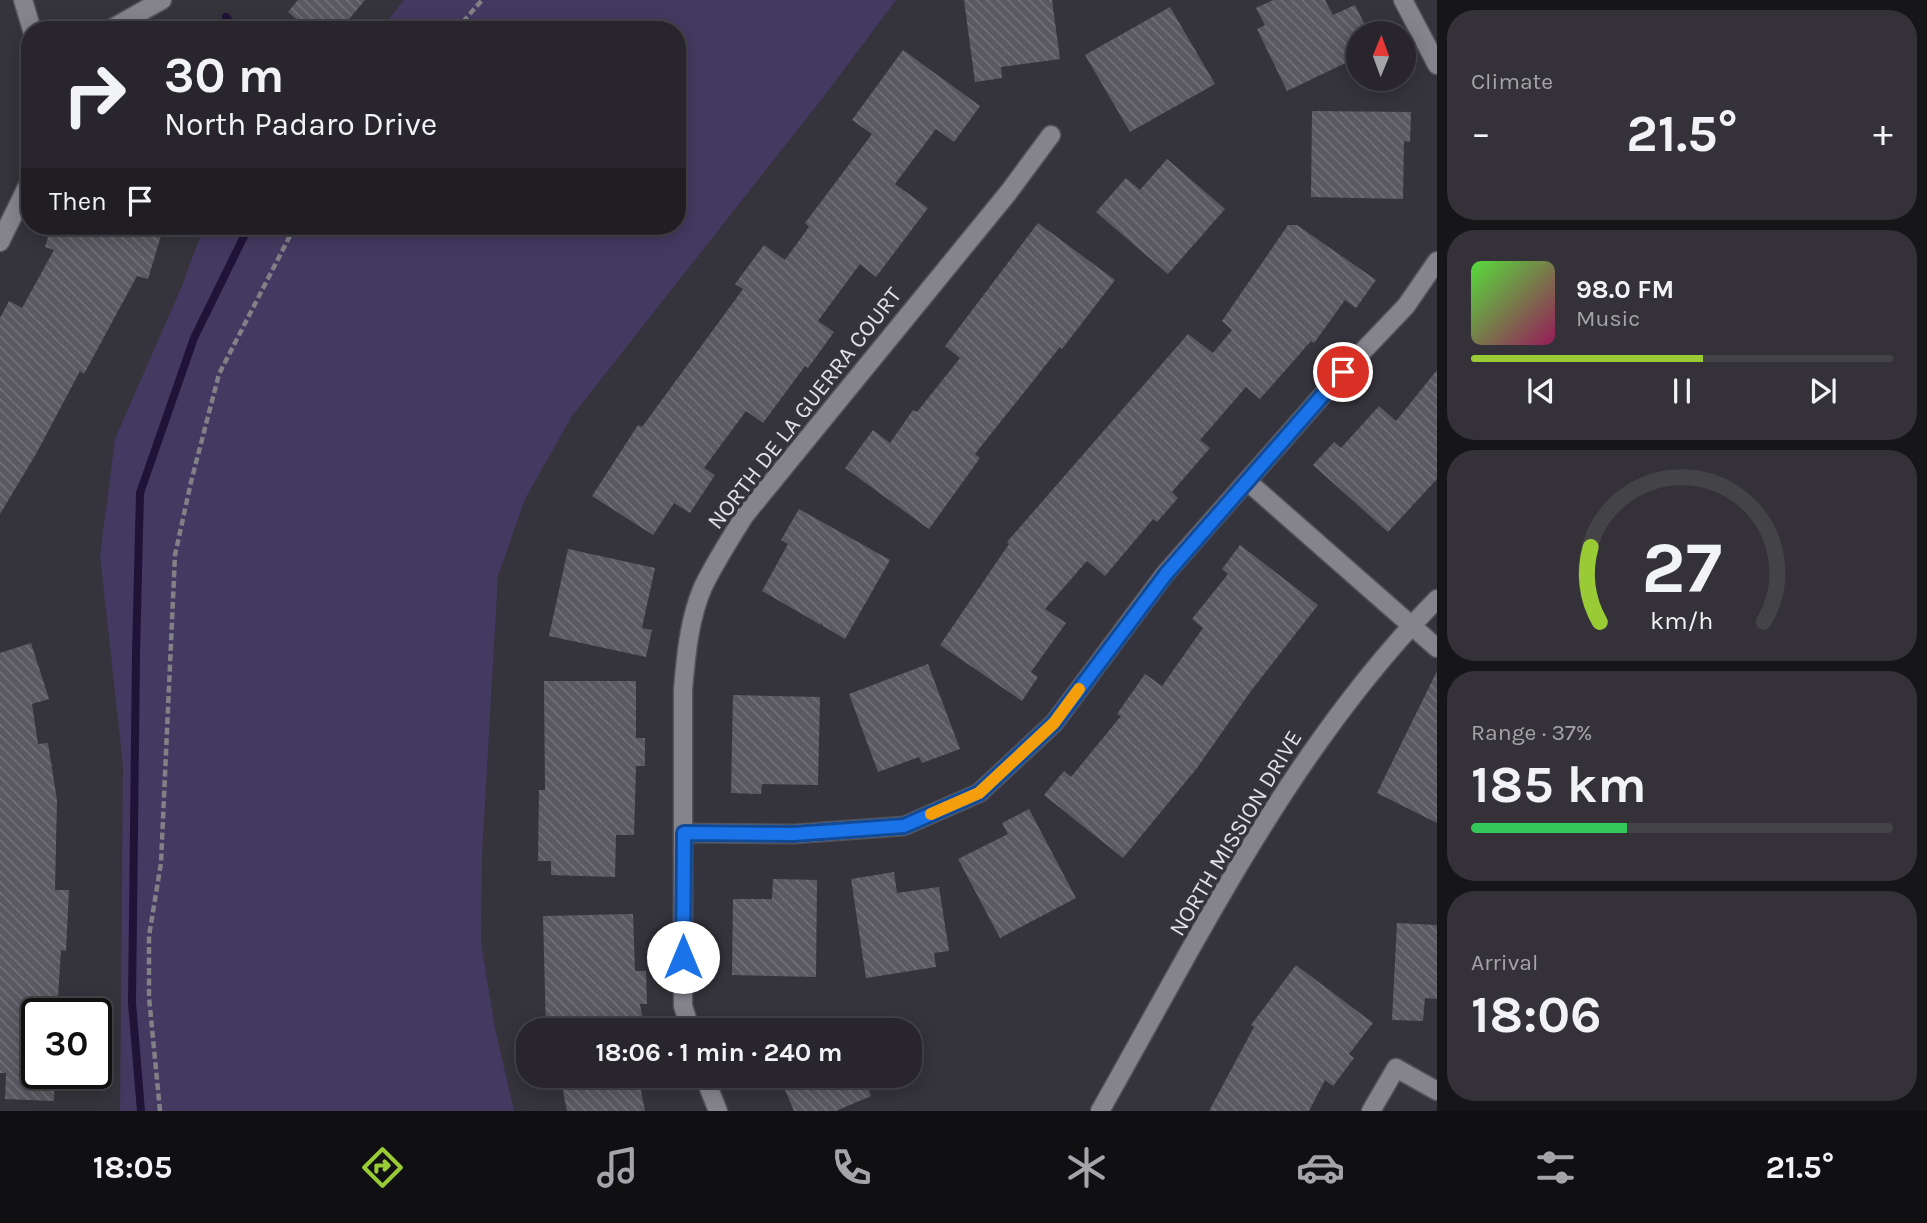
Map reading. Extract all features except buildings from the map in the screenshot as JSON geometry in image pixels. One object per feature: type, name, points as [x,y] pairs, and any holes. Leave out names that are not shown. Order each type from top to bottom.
[{"type":"street","points":[[23,0],[29,21]]},
{"type":"street","points":[[125,21],[162,0]]},
{"type":"street","points":[[1403,0],[1437,65]]},
{"type":"street","name":"NORTH DE LA GUERRA COURT","points":[[687,1018],[683,1006],[683,690],[687,652],[702,590],[719,555],[745,515],[1008,193],[1051,135]]},
{"type":"street","points":[[0,242],[21,199]]},
{"type":"street","points":[[684,833],[794,834],[904,826],[979,793],[1054,723],[1166,574],[1343,372],[1406,306],[1437,261]]},
{"type":"street","points":[[1247,481],[1437,648]]},
{"type":"street","name":"NORTH MISSION DRIVE","points":[[1100,1111],[1287,787],[1337,714],[1410,626],[1437,598]]},
{"type":"street","points":[[1371,1111],[1396,1068],[1437,1091]]},
{"type":"street","points":[[709,1088],[718,1111]]},
{"type":"path","points":[[464,21],[482,0]]},
{"type":"path","points":[[160,1111],[149,997],[149,936],[161,863],[175,555],[219,374],[290,235]]},
{"type":"shaded area","points":[[404,0],[896,0],[828,91],[572,416],[525,499],[498,576],[482,855],[481,942],[495,1028],[514,1111],[120,1111],[123,765],[100,556],[115,439],[181,288],[201,235],[686,235],[686,21],[387,21]]},
{"type":"waterway","points":[[226,17],[229,21]]},
{"type":"waterway","points":[[141,1111],[132,1003],[140,493],[194,338],[245,235]]},
{"type":"slow traffic","points":[[931,814],[979,793],[1054,723],[1079,689]]},
{"type":"route","points":[[683,957],[684,833],[794,834],[904,826],[979,793],[1054,723],[1166,574],[1343,372]]}]
